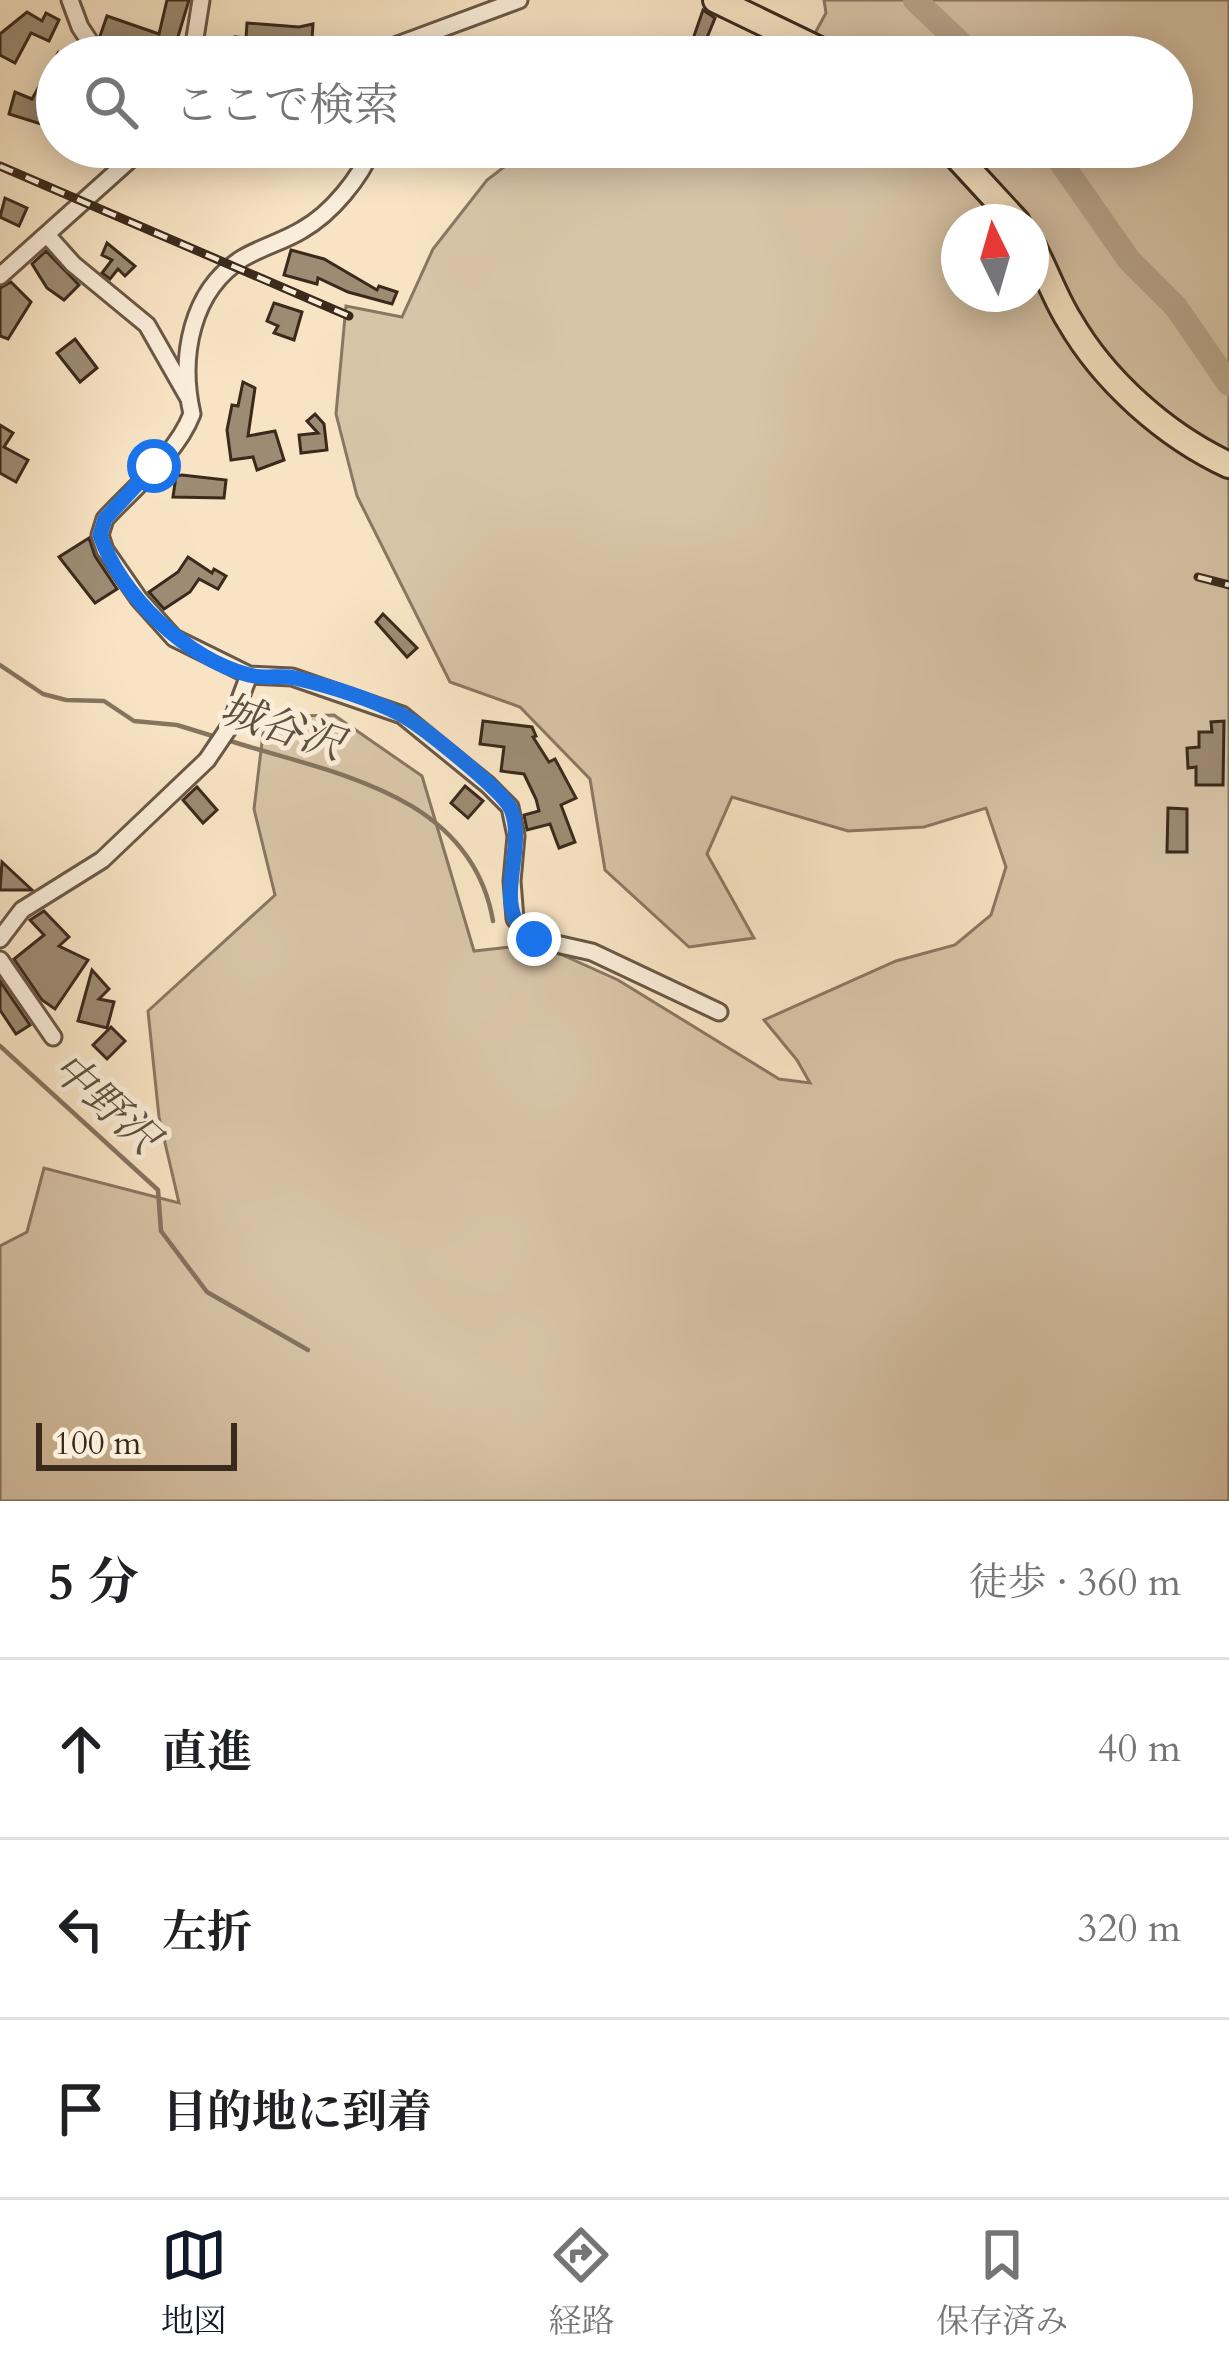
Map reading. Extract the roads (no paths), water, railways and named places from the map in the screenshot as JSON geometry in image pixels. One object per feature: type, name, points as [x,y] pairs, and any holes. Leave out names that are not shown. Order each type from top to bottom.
[{"type":"highway","points":[[716,0],[791,36]]},
{"type":"highway","points":[[967,168],[1000,204]]},
{"type":"highway","points":[[1049,279],[1070,322],[1097,359],[1175,437],[1229,465]]},
{"type":"street","points":[[70,0],[86,36]]},
{"type":"street","points":[[196,36],[201,0]]},
{"type":"street","points":[[430,36],[518,0]]},
{"type":"street","points":[[0,275],[119,168]]},
{"type":"street","points":[[362,168],[313,222],[244,257],[213,283],[188,345],[192,414],[183,434],[105,519],[100,535],[112,562],[174,638],[249,678],[292,677],[402,715],[510,807],[516,836],[514,919],[534,939],[592,952],[719,1012]]},
{"type":"street","points":[[48,236],[147,325],[188,397]]},
{"type":"street","points":[[0,939],[22,910],[102,860],[207,760],[230,726],[249,678]]},
{"type":"street","points":[[0,960],[52,1037]]},
{"type":"waterway","points":[[915,0],[953,36]]},
{"type":"waterway","points":[[1065,168],[1129,260],[1176,307],[1229,384]]},
{"type":"waterway","name":"城谷沢","points":[[0,665],[43,694],[104,701],[134,721],[177,725],[216,737]]},
{"type":"waterway","name":"城谷沢","points":[[227,740],[351,778],[426,816],[457,843],[479,878],[493,921]]},
{"type":"waterway","name":"中野沢","points":[[0,1046],[158,1190],[161,1231],[207,1292],[308,1350]]},
{"type":"railway","points":[[0,166],[349,316]]},
{"type":"railway","points":[[1198,577],[1229,585]]}]
